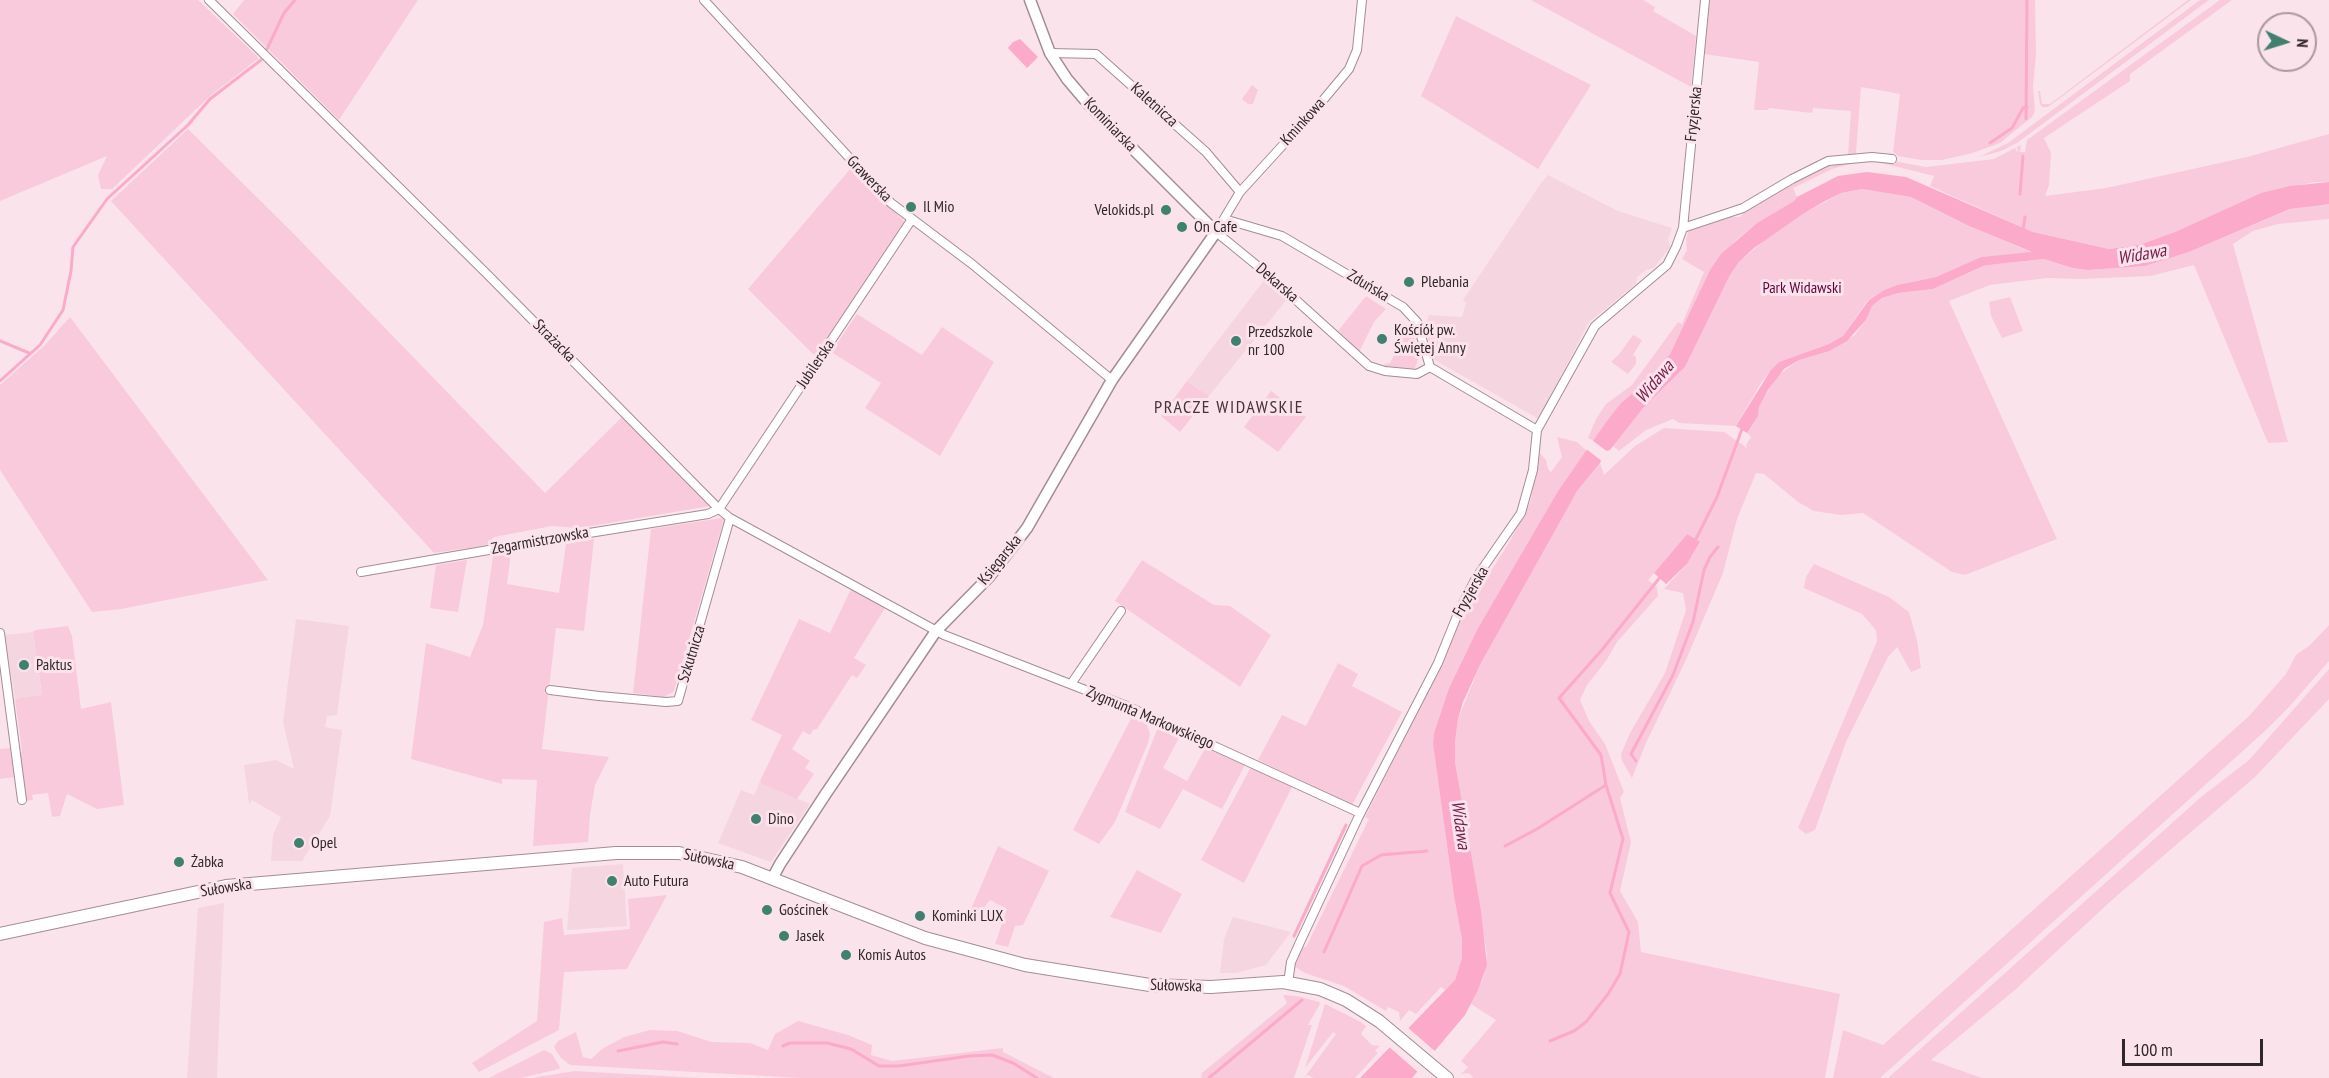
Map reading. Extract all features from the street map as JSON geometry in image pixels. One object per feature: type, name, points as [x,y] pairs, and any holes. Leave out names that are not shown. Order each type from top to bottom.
[{"type":"main road","name":"Sułowska","points":[[0,934],[226,886],[616,852],[655,852],[707,858],[772,879],[925,938],[1048,970],[1118,982],[1161,986],[1211,987],[1288,982],[1320,989],[1346,1000],[1393,1032],[1447,1078]]},
{"type":"street","name":"Strażacka","points":[[209,0],[494,280],[719,509],[730,518],[936,631]]},
{"type":"street","name":"Grawerska","points":[[704,0],[891,203],[972,264],[1112,380]]},
{"type":"street","name":"Kominiarska","points":[[1030,0],[1050,53],[1067,79],[1090,106],[1216,232]]},
{"type":"street","name":"Kminkowa","points":[[1216,232],[1238,189],[1314,111],[1349,69],[1357,50],[1362,0]]},
{"type":"street","name":"Fryzjerska","points":[[1288,982],[1291,962],[1360,813],[1438,663],[1467,594],[1521,513],[1529,489],[1537,430],[1595,326],[1667,265],[1683,228],[1705,0]]},
{"type":"street","name":"Kaletnicza","points":[[1050,53],[1096,54],[1206,152],[1238,189]]},
{"type":"street","points":[[1683,228],[1743,208],[1792,178],[1828,161],[1872,157],[1892,159]]},
{"type":"street","name":"Jubilerska","points":[[719,509],[912,219]]},
{"type":"street","name":"Zduńska","points":[[1224,219],[1282,236],[1403,307],[1417,322],[1430,366]]},
{"type":"street","name":"Dekarska","points":[[1216,232],[1278,283],[1364,362],[1385,371],[1417,374],[1430,366]]},
{"type":"street","name":"Księgarska","points":[[772,879],[825,795],[936,631],[988,577],[1027,528],[1112,380],[1216,232]]},
{"type":"street","points":[[1430,366],[1537,430]]},
{"type":"street","name":"Zegarmistrzowska","points":[[361,572],[708,514],[719,509]]},
{"type":"street","name":"Szkutnicza","points":[[550,690],[666,702],[678,701],[730,518]]},
{"type":"street","points":[[1071,684],[1121,611]]},
{"type":"street","name":"Zygmunta Markowskiego","points":[[936,631],[1071,684],[1216,746],[1360,813]]},
{"type":"street","points":[[0,633],[22,800]]},
{"type":"shaded area","points":[[1548,175],[1618,211],[1672,228],[1668,239],[1670,247],[1654,268],[1646,270],[1637,277],[1636,284],[1589,322],[1539,419],[1433,359],[1425,326],[1429,315],[1462,317],[1466,303],[1463,300]]},
{"type":"shaded area","name":"Przedszkole nr 100","points":[[1265,279],[1288,298],[1209,396],[1187,381]]},
{"type":"shaded area","points":[[296,619],[349,626],[337,715],[327,716],[325,727],[342,730],[330,816],[302,861],[271,861],[273,835],[281,817],[252,800],[249,804],[244,765],[276,760],[294,769],[283,722]]},
{"type":"shaded area","name":"Paktus","points":[[33,632],[42,696],[15,699],[5,635]]},
{"type":"shaded area","points":[[760,781],[762,784],[810,804],[771,862],[718,843],[741,790],[754,795]]},
{"type":"shaded area","points":[[623,864],[627,926],[567,930],[572,868]]},
{"type":"shaded area","points":[[224,903],[217,1078],[187,1078],[198,908]]},
{"type":"shaded area","points":[[1233,917],[1291,932],[1266,965],[1236,973],[1220,973],[1224,939]]},
{"type":"green space","points":[[0,0],[198,0],[259,58],[211,95],[112,189],[101,189],[98,175],[107,156],[0,201]]},
{"type":"green space","points":[[244,0],[418,0],[339,120],[233,14]]},
{"type":"green space","points":[[1531,0],[1643,0],[1655,7],[1653,11],[1696,36],[1691,87]]},
{"type":"green space","points":[[1708,0],[2035,0],[2036,55],[2033,86],[2035,111],[2032,117],[2000,143],[1973,153],[1942,160],[1921,160],[1898,156],[1893,152],[1900,94],[1861,87],[1856,153],[1848,155],[1851,111],[1813,108],[1812,113],[1769,108],[1768,110],[1754,110],[1759,62],[1704,54]]},
{"type":"green space","points":[[2191,0],[2048,107],[2042,107],[2038,91],[2040,91],[2042,104],[2050,104]]},
{"type":"green space","points":[[2200,0],[2209,0],[2017,143],[2001,151],[1979,157],[2008,143]]},
{"type":"green space","points":[[2220,0],[2232,0],[2130,74],[2130,81],[2044,138],[2051,153],[2049,185],[2045,196],[2106,188],[2247,157],[2329,134],[2329,182],[2314,182],[2261,193],[2175,232],[2139,245],[2109,249],[2033,232],[1930,186],[1934,176],[1878,162],[1878,160],[1888,160],[1926,167],[1994,159],[2015,148],[2018,153],[2017,147],[2021,145],[2020,152],[2025,152],[2027,140]]},
{"type":"green space","points":[[1456,16],[1591,85],[1538,169],[1421,96]]},
{"type":"green space","points":[[1252,85],[1258,90],[1253,104],[1248,104],[1242,99]]},
{"type":"green space","points":[[188,129],[293,233],[545,493],[622,417],[710,506],[579,528],[552,526],[494,537],[487,545],[434,553],[111,201]]},
{"type":"green space","points":[[1854,163],[1832,169],[1793,188],[1797,197],[1794,201],[1757,223],[1735,241],[1710,270],[1670,354],[1656,373],[1621,403],[1594,441],[1588,438],[1596,419],[1606,404],[1632,385],[1678,322],[1682,324],[1704,272],[1682,259],[1687,250],[1686,239],[1689,231],[1731,217],[1740,217],[1744,212],[1802,177],[1829,165]]},
{"type":"green space","points":[[851,168],[905,222],[816,357],[748,289]]},
{"type":"green space","name":"Park Widawski","points":[[1862,189],[1911,197],[1969,226],[2033,253],[1981,257],[1936,277],[1884,290],[1868,300],[1843,336],[1829,344],[1779,362],[1762,381],[1736,426],[1679,423],[1673,419],[1646,430],[1619,451],[1613,446],[1644,407],[1685,367],[1730,275],[1739,262],[1766,239],[1803,214],[1841,193]]},
{"type":"green space","points":[[2329,204],[2329,219],[2278,224],[2253,231],[2233,244],[2288,442],[2268,443],[2194,265],[2151,276],[2047,278],[1990,285],[1949,301],[2057,539],[1965,575],[1952,572],[1863,513],[1841,515],[1814,511],[1798,502],[1764,474],[1756,473],[1737,519],[1723,573],[1632,778],[1622,761],[1621,754],[1630,733],[1665,673],[1686,610],[1683,593],[1664,589],[1687,564],[1700,543],[1687,534],[1648,580],[1657,587],[1658,596],[1617,642],[1606,661],[1587,685],[1580,700],[1589,721],[1605,744],[1624,792],[1620,798],[1631,842],[1620,891],[1638,922],[1641,952],[1840,994],[1825,1078],[1473,1078],[1469,1073],[1461,1074],[1468,1067],[1461,1061],[1496,1020],[1471,1004],[1484,976],[1487,954],[1455,762],[1458,719],[1481,663],[1565,510],[1600,463],[1604,475],[1635,446],[1664,428],[1724,432],[1747,448],[1746,445],[1751,437],[1747,433],[1778,375],[1799,360],[1854,336],[1866,320],[1872,306],[1882,298],[1898,293],[1933,289],[1983,266],[1997,264],[2044,259],[2071,268],[2088,270],[2145,266],[2189,252],[2291,209]]},
{"type":"green space","points":[[1366,296],[1386,309],[1374,322],[1359,352],[1338,331]]},
{"type":"green space","points":[[2010,297],[2023,331],[2002,338],[1991,316],[1989,302]]},
{"type":"green space","points":[[857,314],[922,355],[942,327],[994,362],[940,456],[865,408],[881,383],[831,352]]},
{"type":"green space","points":[[70,317],[268,580],[121,609],[92,612],[0,470],[0,385],[44,346]]},
{"type":"green space","points":[[1404,323],[1411,330],[1420,354],[1414,371],[1384,368],[1385,364],[1390,363],[1398,347],[1395,339]]},
{"type":"green space","points":[[1633,335],[1642,340],[1633,355],[1636,357],[1636,364],[1628,374],[1611,362]]},
{"type":"green space","points":[[1187,381],[1209,396],[1180,432],[1161,416]]},
{"type":"green space","points":[[1271,391],[1306,417],[1278,452],[1244,427]]},
{"type":"green space","points":[[1557,437],[1577,442],[1587,451],[1558,491],[1478,628],[1449,688],[1434,733],[1433,744],[1462,940],[1462,958],[1455,980],[1445,990],[1441,987],[1416,1014],[1409,1010],[1400,1021],[1399,1012],[1388,1007],[1386,1011],[1344,986],[1305,973],[1294,966],[1295,961],[1301,946],[1306,947],[1369,819],[1365,817],[1425,698],[1458,623],[1510,541],[1530,503],[1540,453],[1551,472],[1562,457]]},
{"type":"green space","points":[[724,519],[674,691],[664,697],[633,693],[651,529]]},
{"type":"green space","points":[[594,539],[584,631],[556,628],[542,749],[609,757],[595,785],[588,842],[533,846],[537,780],[502,779],[502,784],[411,759],[426,643],[470,657],[483,625],[493,556],[511,553],[507,584],[559,593],[566,544]]},
{"type":"green space","points":[[467,560],[458,612],[430,608],[436,565]]},
{"type":"green space","points":[[1142,560],[1214,605],[1230,606],[1271,635],[1240,687],[1115,601]]},
{"type":"green space","points":[[1814,564],[1889,597],[1909,612],[1917,640],[1921,668],[1911,672],[1897,647],[1888,657],[1846,742],[1815,830],[1806,834],[1798,828],[1877,641],[1876,630],[1862,614],[1804,588],[1806,577]]},
{"type":"green space","points":[[851,589],[885,608],[854,658],[866,665],[857,678],[852,675],[817,729],[813,730],[810,735],[803,731],[792,749],[810,761],[805,768],[814,774],[797,799],[762,784],[760,781],[782,735],[751,720],[799,619],[830,633]]},
{"type":"green space","points":[[2329,625],[2329,661],[2265,731],[1880,1078],[1833,1078],[1843,1030],[1883,1045],[2249,716],[2286,674],[2296,655],[2310,645]]},
{"type":"green space","points":[[68,626],[72,636],[81,709],[111,702],[124,805],[97,809],[67,794],[60,816],[52,817],[48,793],[32,795],[33,800],[25,801],[18,754],[22,752],[15,699],[42,695],[33,632]]},
{"type":"green space","points":[[1338,663],[1358,674],[1352,686],[1402,712],[1352,805],[1258,760],[1282,715],[1306,726]]},
{"type":"green space","points":[[2329,669],[2329,699],[2255,777],[2112,900],[2016,989],[1931,1060],[1982,1078],[1888,1078],[2201,797],[2249,760]]},
{"type":"green space","points":[[1134,713],[1140,715],[1147,725],[1150,734],[1148,743],[1115,822],[1099,844],[1073,830]]},
{"type":"green space","points":[[1158,727],[1165,727],[1181,734],[1163,768],[1187,781],[1207,745],[1246,763],[1222,809],[1183,789],[1160,829],[1125,812]]},
{"type":"green space","points":[[11,748],[14,777],[0,779],[0,749]]},
{"type":"green space","points":[[1252,765],[1293,785],[1244,883],[1201,860]]},
{"type":"green space","points":[[998,846],[1049,871],[1023,925],[1015,926],[1008,947],[995,944],[1007,909],[990,900],[979,914],[969,914]]},
{"type":"green space","points":[[1137,870],[1182,894],[1161,933],[1110,917]]},
{"type":"green space","points":[[667,895],[627,969],[564,972],[559,1030],[479,1072],[472,1063],[537,1021],[544,922],[562,918],[564,935],[630,929],[628,899]]},
{"type":"green space","points":[[1283,995],[1297,996],[1320,1004],[1308,1025],[1312,1025],[1294,1078],[1201,1078],[1202,1073],[1287,1003]]},
{"type":"green space","points":[[1325,1004],[1366,1026],[1361,1034],[1372,1045],[1380,1046],[1375,1050],[1378,1053],[1355,1078],[1313,1078],[1308,1075],[1304,1078],[1336,1034],[1333,1032],[1305,1068]]},
{"type":"green space","points":[[798,1021],[848,1035],[872,1045],[871,1055],[892,1061],[1003,1048],[1003,1052],[1054,1078],[801,1078],[570,1065],[561,1058],[554,1047],[558,1041],[576,1032],[583,1057],[591,1059],[602,1049],[624,1037],[650,1030],[677,1031],[712,1042],[750,1043],[768,1050],[775,1034]]},
{"type":"green space","points":[[544,1050],[552,1054],[559,1069],[521,1078],[489,1078]]},
{"type":"green space","points":[[575,1071],[609,1073],[701,1078],[532,1078]]},
{"type":"water","points":[[1020,39],[1038,57],[1027,68],[1008,48]]},
{"type":"water","name":"Widawa","points":[[1867,172],[1906,177],[2033,232],[2109,249],[2139,245],[2175,232],[2261,193],[2290,186],[2329,182],[2329,204],[2290,209],[2189,252],[2145,266],[2088,270],[2072,268],[2044,259],[1997,264],[1983,266],[1933,289],[1898,293],[1882,298],[1872,306],[1866,320],[1847,341],[1829,351],[1799,360],[1784,369],[1768,390],[1759,407],[1758,416],[1747,433],[1736,426],[1771,370],[1779,362],[1829,344],[1843,336],[1869,300],[1884,290],[1936,277],[1981,257],[2032,252],[1969,226],[1911,197],[1862,189],[1841,193],[1825,201],[1754,248],[1739,262],[1730,275],[1685,367],[1644,407],[1610,450],[1606,451],[1600,463],[1577,491],[1481,663],[1463,702],[1458,719],[1455,762],[1481,911],[1487,965],[1478,990],[1465,1015],[1412,1078],[1360,1078],[1455,980],[1462,958],[1462,940],[1433,744],[1434,733],[1449,688],[1478,628],[1558,491],[1607,421],[1621,403],[1656,373],[1670,354],[1710,270],[1721,254],[1757,223],[1797,197],[1838,176]]},
{"type":"water","points":[[1687,534],[1700,542],[1687,564],[1666,584],[1654,573]]},
{"type":"pier","points":[[1592,440],[1609,453],[1603,462],[1585,448]]},
{"type":"pier","points":[[1406,1026],[1437,1053],[1420,1074],[1388,1046]]},
{"type":"waterway","points":[[267,49],[284,13],[295,0]]},
{"type":"waterway","points":[[2026,119],[2027,0]]},
{"type":"waterway","points":[[0,381],[40,345],[63,310],[73,247],[107,199],[188,125],[210,99],[261,60]]},
{"type":"waterway","points":[[1990,143],[2012,128],[2023,108],[2027,107]]},
{"type":"waterway","points":[[2020,194],[2023,156]]},
{"type":"waterway","points":[[2023,230],[2025,217]]},
{"type":"waterway","points":[[0,341],[29,353]]},
{"type":"waterway","points":[[1695,541],[1717,497],[1742,429]]},
{"type":"waterway","points":[[1636,761],[1631,754],[1673,675],[1693,622],[1704,570],[1718,547]]},
{"type":"waterway","points":[[1550,1041],[1574,1031],[1586,1022],[1608,994],[1620,974],[1629,932],[1610,893],[1623,839],[1606,785],[1601,755],[1559,698],[1601,651],[1661,576]]},
{"type":"waterway","points":[[1505,846],[1537,829],[1606,785]]},
{"type":"waterway","points":[[1294,936],[1346,825]]},
{"type":"waterway","points":[[1324,952],[1362,866],[1381,855],[1427,851]]},
{"type":"waterway","points":[[1209,1078],[1302,1000]]},
{"type":"waterway","points":[[618,1051],[663,1042],[677,1044]]},
{"type":"waterway","points":[[783,1046],[790,1043],[827,1043],[851,1049],[879,1066],[899,1066],[992,1055],[1013,1063],[1037,1078]]},
{"type":"place","name":"Il Mio","points":[[911,207]]},
{"type":"place","name":"Velokids.pl","points":[[1166,210]]},
{"type":"place","name":"On Cafe","points":[[1182,227]]},
{"type":"place","name":"Plebania","points":[[1409,282]]},
{"type":"place","name":"Kościół pw. Świętej Anny","points":[[1382,339]]},
{"type":"place","name":"Przedszkole nr 100","points":[[1236,341]]},
{"type":"place","name":"Paktus","points":[[24,665]]},
{"type":"place","name":"Dino","points":[[756,819]]},
{"type":"place","name":"Opel","points":[[299,843]]},
{"type":"place","name":"Żabka","points":[[179,862]]},
{"type":"place","name":"Auto Futura","points":[[612,881]]},
{"type":"place","name":"Gościnek","points":[[767,910]]},
{"type":"place","name":"Kominki LUX","points":[[920,916]]},
{"type":"place","name":"Jasek","points":[[784,936]]},
{"type":"place","name":"Komis Autos","points":[[846,955]]},
{"type":"district","name":"PRACZE WIDAWSKIE","points":[[1229,408]]}]
